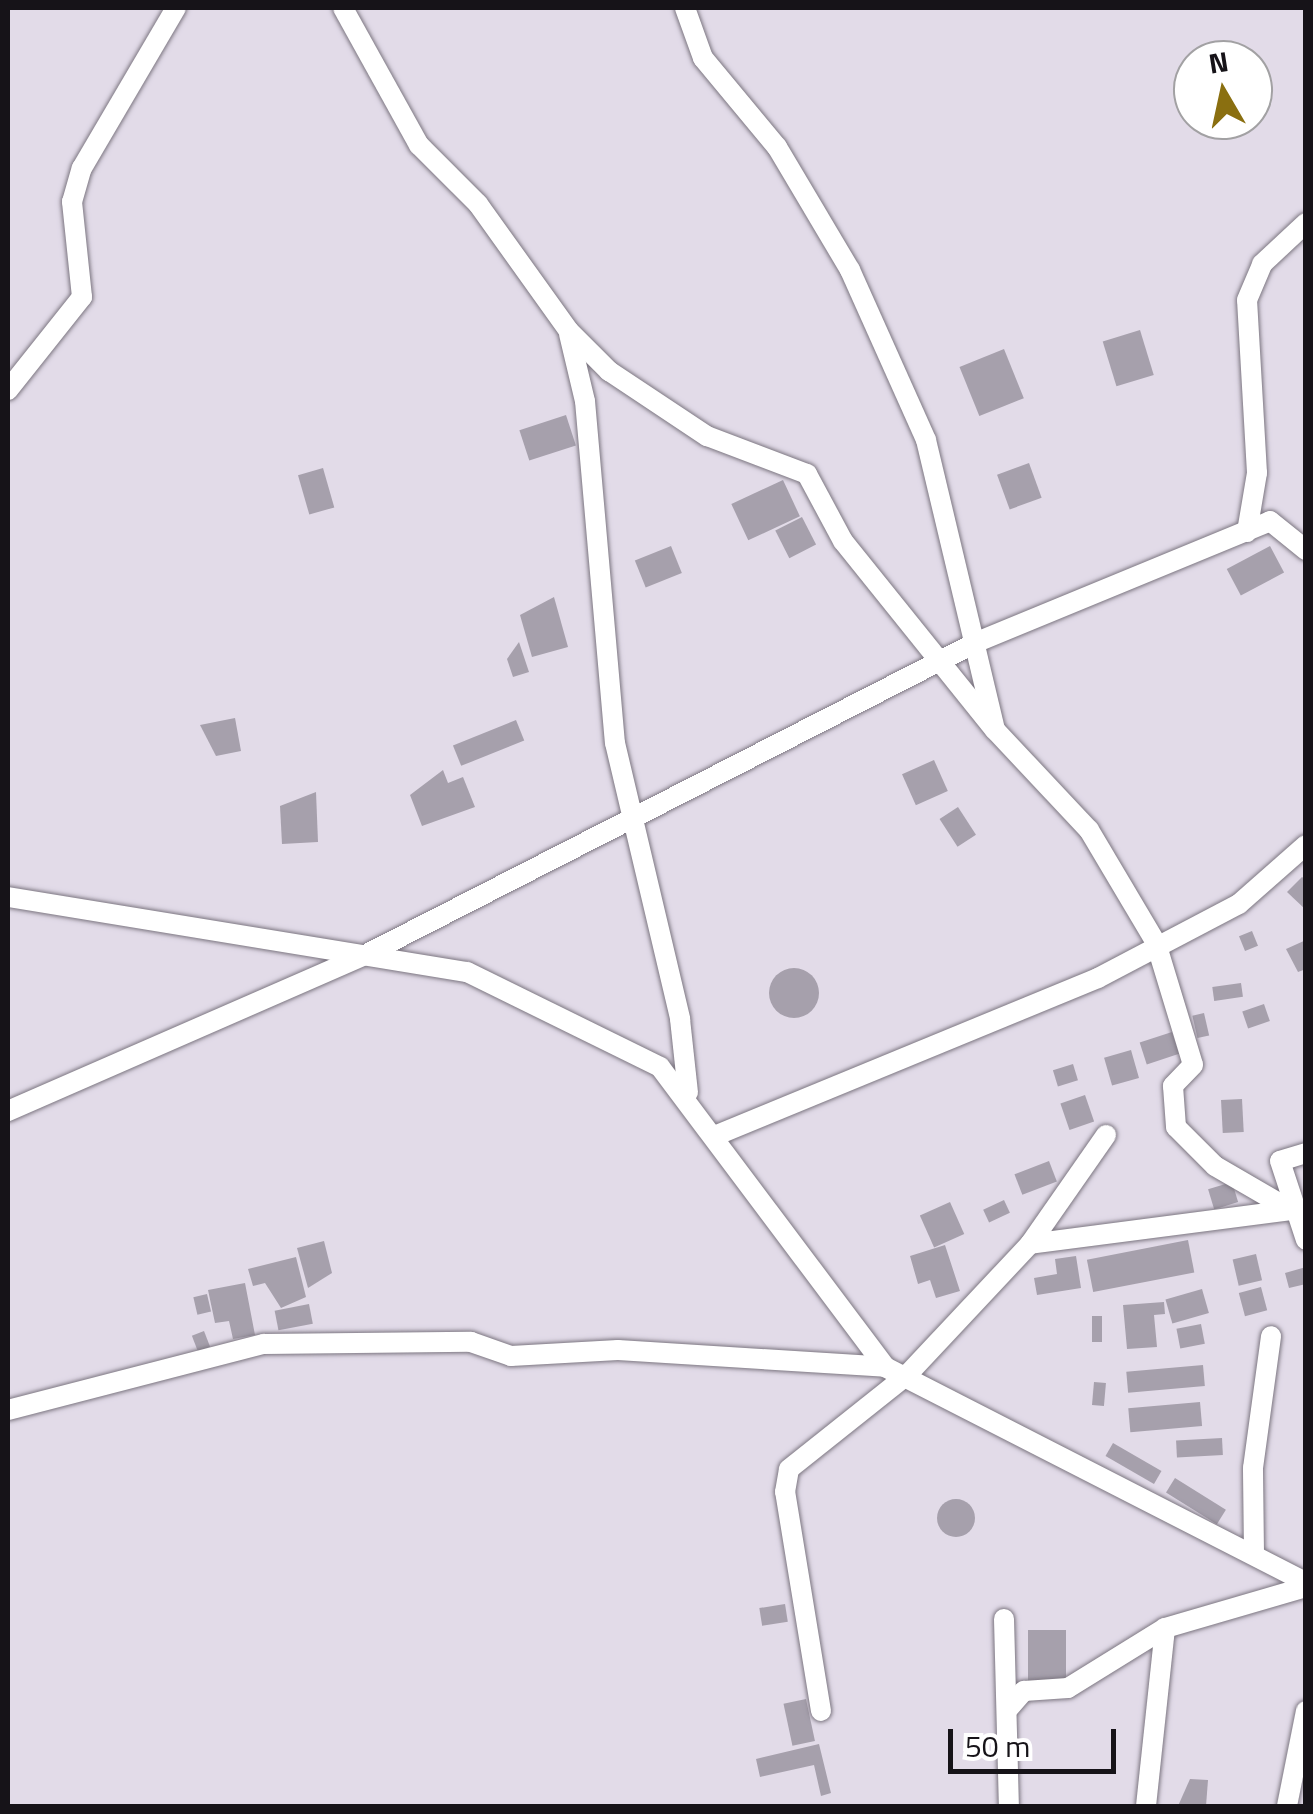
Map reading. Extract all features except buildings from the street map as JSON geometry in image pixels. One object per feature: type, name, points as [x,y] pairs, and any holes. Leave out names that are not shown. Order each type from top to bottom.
[{"type":"street","points":[[8,390],[82,297],[72,202],[82,168],[176,8]]},
{"type":"street","points":[[343,8],[419,145],[478,204],[568,331],[608,371],[707,436],[806,474],[844,541],[909,614],[938,664],[1088,830],[1156,942],[1192,1065],[1173,1086],[1176,1127],[1215,1166],[1292,1210]]},
{"type":"street","points":[[685,8],[703,58],[777,147],[850,270],[926,440],[995,730]]},
{"type":"street","points":[[1247,532],[1257,473],[1247,300],[1262,264],[1306,223]]},
{"type":"street","points":[[568,331],[585,401],[605,671],[631,819],[680,1019],[688,1095]]},
{"type":"street","points":[[8,1111],[365,956],[977,642],[1247,532],[1281,524],[1306,550]]},
{"type":"street","points":[[717,1135],[962,1041],[1239,904],[1306,845]]},
{"type":"street","points":[[8,896],[502,983],[660,1068],[688,1095],[885,1367]]},
{"type":"street","points":[[822,1711],[785,1492],[789,1469],[908,1375],[1030,1244],[1106,1135]]},
{"type":"street","points":[[1306,1152],[1280,1162],[1292,1210],[1306,1240]]},
{"type":"street","points":[[1030,1244],[1292,1210]]},
{"type":"street","points":[[1254,1553],[1254,1448],[1272,1336]]},
{"type":"street","points":[[8,1410],[264,1344],[471,1342],[511,1356],[618,1350],[885,1367],[908,1375],[1254,1553],[1305,1590]]},
{"type":"street","points":[[1009,1708],[1024,1690],[1068,1688],[1165,1628],[1305,1590]]},
{"type":"street","points":[[1004,1620],[1010,1806]]},
{"type":"street","points":[[1146,1806],[1165,1628]]},
{"type":"street","points":[[1287,1806],[1306,1711]]}]
